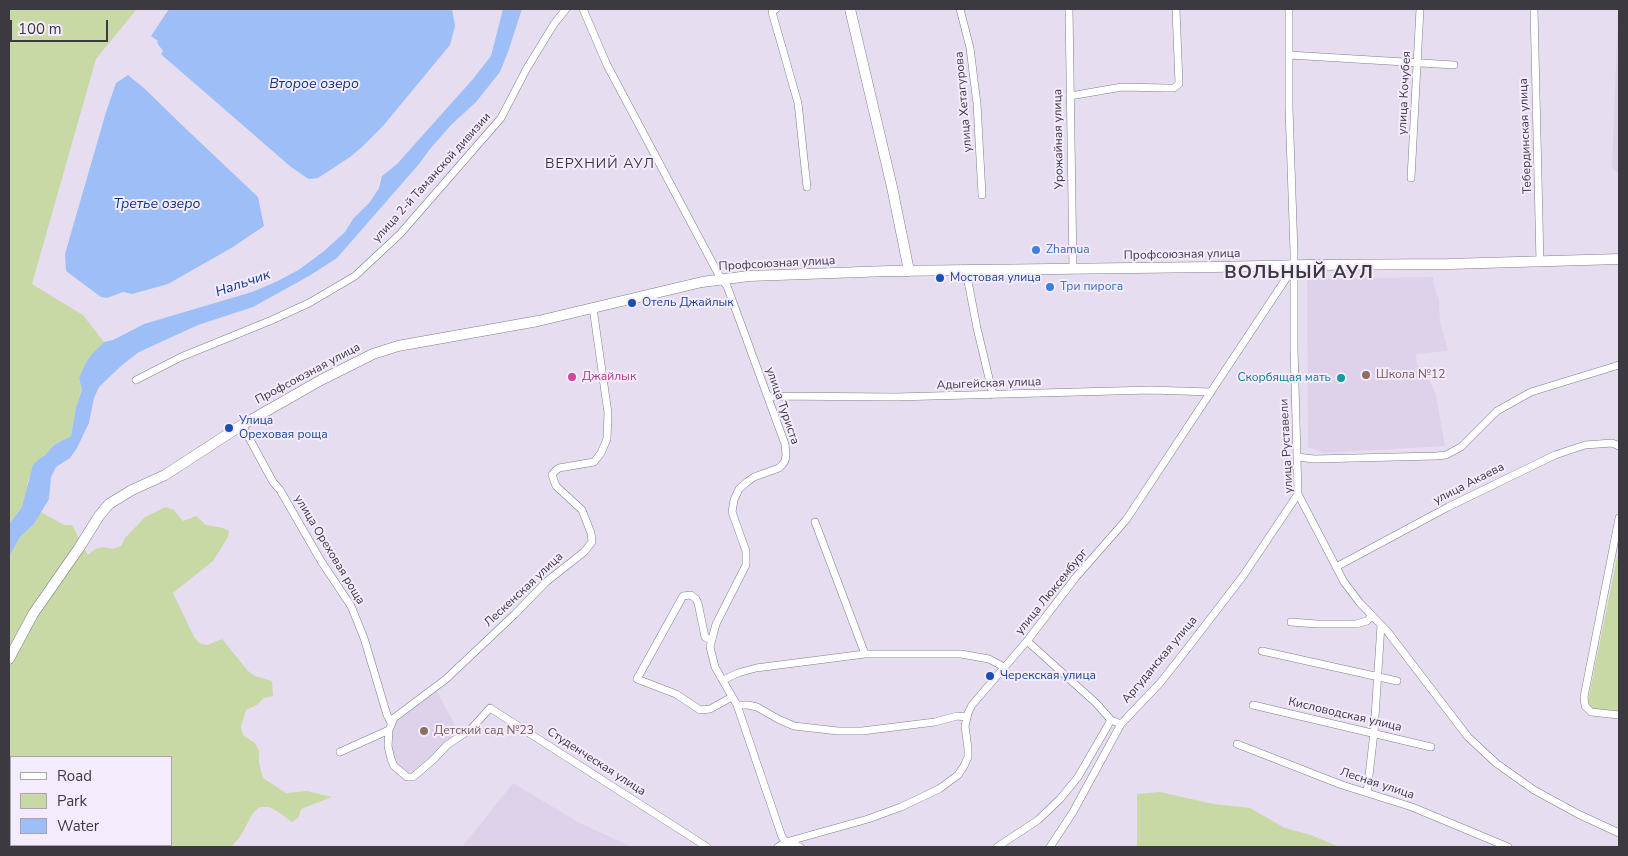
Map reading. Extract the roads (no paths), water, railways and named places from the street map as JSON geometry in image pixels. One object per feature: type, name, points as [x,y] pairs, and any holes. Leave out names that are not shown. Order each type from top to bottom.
[{"type":"street","name":"улица 2-й Таманской дивизии","points":[[136,380],[181,357],[236,335],[309,302],[355,276],[400,234],[501,118],[527,68],[554,24],[566,9]]},
{"type":"street","name":"улица Туриста","points":[[582,9],[607,65],[721,279],[727,286],[785,444],[785,461],[779,468],[747,482],[736,493],[732,512],[746,551],[746,565],[723,608],[710,647],[715,667],[737,705],[782,837],[786,842]]},
{"type":"street","points":[[776,9],[772,12],[798,103],[807,186]]},
{"type":"street","points":[[850,9],[892,187],[909,271]]},
{"type":"street","name":"улица Хетагурова","points":[[960,9],[970,48],[977,104],[982,194]]},
{"type":"street","name":"Урожайная улица","points":[[1069,9],[1073,270]]},
{"type":"street","points":[[1070,96],[1122,88],[1174,88],[1179,84],[1176,9]]},
{"type":"street","name":"улица Руставели","points":[[1289,9],[1298,494],[1344,582],[1381,625],[1459,726],[1488,757],[1519,780],[1560,805],[1619,833]]},
{"type":"street","name":"улица Кочубея","points":[[1412,178],[1420,9]]},
{"type":"street","name":"Тебердинская улица","points":[[1534,9],[1540,262]]},
{"type":"street","points":[[1289,55],[1454,65]]},
{"type":"street","name":"Профсоюзная улица","points":[[9,659],[32,614],[109,504],[132,490],[164,475],[242,425],[320,380],[363,359],[406,344],[538,321],[681,286],[721,279],[783,274],[1540,262],[1619,259]]},
{"type":"street","name":"улица Люксембург","points":[[967,717],[975,701],[1027,641],[1076,577],[1122,526],[1295,265]]},
{"type":"street","points":[[966,271],[993,395]]},
{"type":"street","name":"Лескенская улица","points":[[390,726],[399,714],[446,679],[516,614],[546,582],[584,552],[592,542],[591,533],[582,510],[556,486],[552,475],[559,468],[594,462],[601,453],[606,439],[608,413],[594,308]]},
{"type":"street","points":[[1298,457],[1314,459],[1446,455],[1461,447],[1497,411],[1531,392],[1619,365]]},
{"type":"street","name":"Адыгейская улица","points":[[768,396],[896,398],[1176,390],[1211,392]]},
{"type":"street","name":"улица Ореховая роща","points":[[242,425],[270,476],[351,606],[364,638],[390,726]]},
{"type":"street","name":"улица Акаева","points":[[1336,567],[1448,507],[1555,455],[1584,445],[1612,443],[1619,446]]},
{"type":"street","name":"Аргуданская улица","points":[[1050,847],[1073,812],[1121,724],[1160,683],[1190,645],[1243,576],[1298,494]]},
{"type":"street","points":[[1619,518],[1584,697],[1585,706],[1591,712],[1619,715]]},
{"type":"street","points":[[814,522],[865,654]]},
{"type":"street","points":[[711,640],[705,637],[696,599],[690,595],[683,596],[637,679],[676,694],[700,710],[710,709],[732,697]]},
{"type":"street","points":[[1291,622],[1356,624],[1367,621],[1372,616]]},
{"type":"street","points":[[1367,793],[1374,732],[1381,625]]},
{"type":"street","points":[[1027,641],[1090,698],[1111,720],[1121,724]]},
{"type":"street","points":[[1262,651],[1397,681]]},
{"type":"street","points":[[723,680],[756,668],[865,654],[961,654],[989,658],[1004,667]]},
{"type":"street","points":[[737,705],[758,707],[794,726],[838,731],[936,722],[957,716],[967,717],[965,726],[968,749],[966,761],[958,775],[950,782],[934,792],[884,813],[786,842],[778,847]]},
{"type":"street","name":"Кисловодская улица","points":[[1253,705],[1374,732],[1431,747]]},
{"type":"street","name":"Студенческая улица","points":[[390,726],[388,746],[391,759],[400,772],[407,777],[413,777],[447,745],[471,729],[490,708],[707,847]]},
{"type":"street","points":[[998,847],[1038,820],[1060,800],[1082,770],[1111,720]]},
{"type":"street","points":[[340,752],[390,726]]},
{"type":"street","name":"Лесная улица","points":[[1237,744],[1342,785],[1412,807],[1508,847]]},
{"type":"street","points":[[786,842],[800,847]]},
{"type":"water","name":"Второе озеро","points":[[169,9],[452,9],[455,26],[450,45],[383,126],[350,157],[318,178],[310,179],[291,167],[161,54],[163,51],[157,43],[158,41],[151,36]]},
{"type":"water","points":[[503,9],[522,9],[500,72],[476,102],[451,125],[337,258],[253,307],[198,325],[139,352],[99,387],[94,398],[89,423],[77,448],[70,458],[56,467],[51,477],[49,499],[34,524],[20,537],[9,557],[9,524],[22,507],[33,465],[54,445],[71,436],[76,407],[82,390],[79,378],[92,354],[104,342],[113,340],[144,324],[252,292],[278,281],[300,269],[324,251],[345,232],[353,219],[370,202],[379,188],[382,176],[397,164],[473,79],[491,56]]},
{"type":"water","name":"Третье озеро","points":[[128,75],[258,197],[264,226],[233,247],[168,284],[132,294],[123,292],[107,298],[101,297],[66,271],[65,254],[116,83]]},
{"type":"place","name":"Zhamua","points":[[1036,250]]},
{"type":"place","name":"Мостовая улица","points":[[940,278]]},
{"type":"place","name":"Три пирога","points":[[1050,287]]},
{"type":"place","name":"Отель Джайлык","points":[[632,303]]},
{"type":"place","name":"Школа №12","points":[[1366,375]]},
{"type":"place","name":"Джайлык","points":[[572,377]]},
{"type":"place","name":"Скорбящая мать","points":[[1341,378]]},
{"type":"place","name":"Улица Ореховая роща","points":[[229,428]]},
{"type":"place","name":"Черекская улица","points":[[990,676]]},
{"type":"place","name":"Детский сад №23","points":[[424,731]]},
{"type":"district","name":"ВЕРХНИЙ АУЛ","points":[[600,165]]},
{"type":"district","name":"ВОЛЬНЫЙ АУЛ","points":[[1299,274]]},
{"type":"water label","name":"Нальчик","points":[[243,284]]}]
